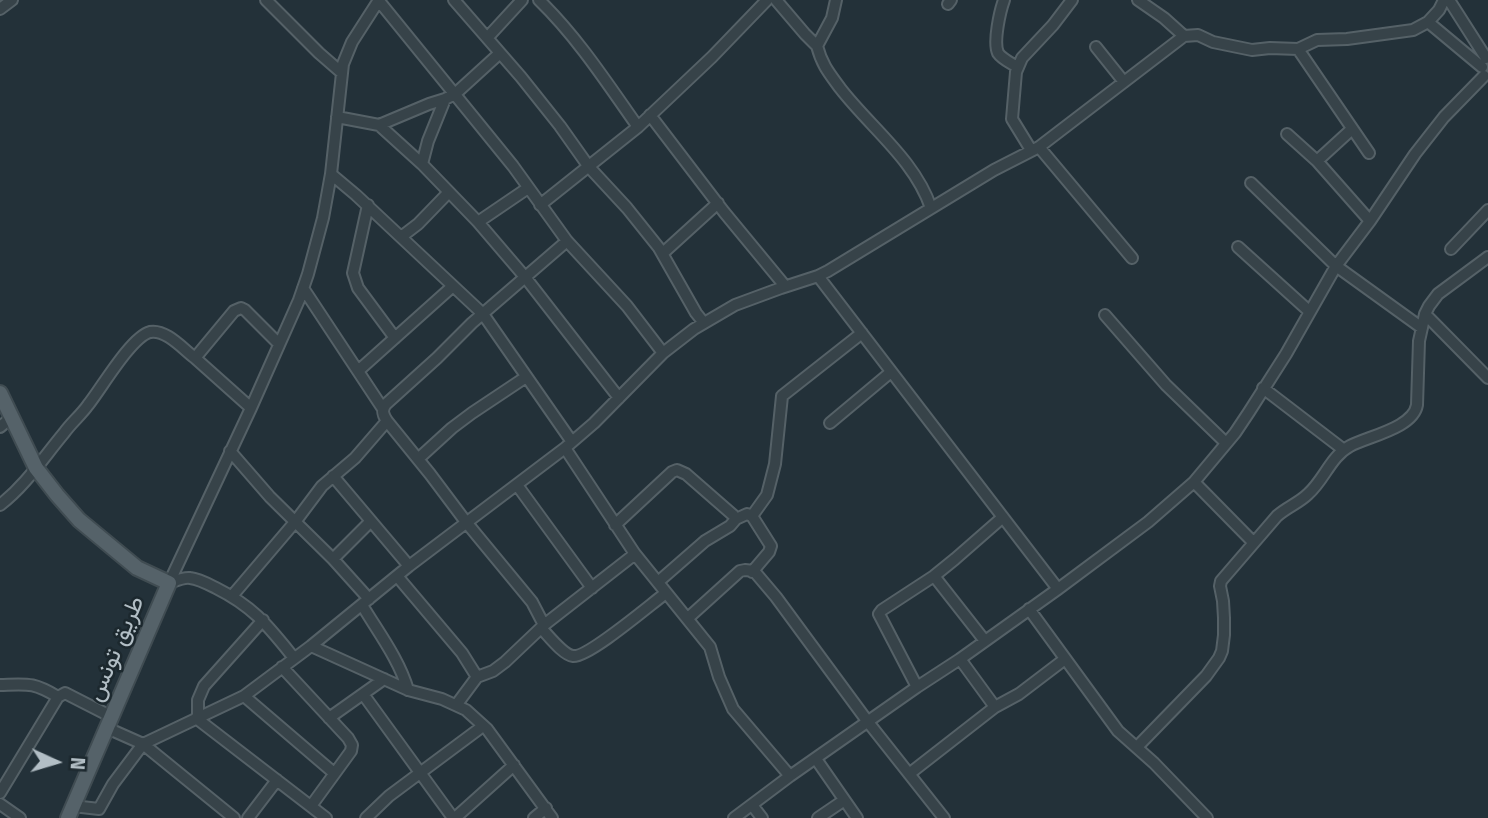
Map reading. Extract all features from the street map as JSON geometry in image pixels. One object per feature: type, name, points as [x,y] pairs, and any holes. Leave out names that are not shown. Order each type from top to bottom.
[{"type":"main road","name":"طريق تونس","points":[[0,393],[36,468],[79,520],[137,568],[169,583],[70,812]]},
{"type":"street","points":[[0,9],[12,0]]},
{"type":"street","points":[[266,0],[341,74]]},
{"type":"street","points":[[169,583],[251,408],[303,288],[323,218],[331,174],[343,64],[352,42],[379,0],[450,97],[528,188],[567,241],[627,306],[663,353]]},
{"type":"street","points":[[454,0],[488,37],[560,126],[589,167],[663,253],[704,323]]},
{"type":"street","points":[[488,37],[522,0]]},
{"type":"street","points":[[540,0],[588,54],[638,127]]},
{"type":"street","points":[[540,205],[638,127],[767,0]]},
{"type":"street","points":[[776,0],[817,46],[823,65],[854,106],[917,178],[931,208]]},
{"type":"street","points":[[817,46],[832,18],[836,0]]},
{"type":"street","points":[[1004,0],[999,13],[997,49],[999,55],[1017,67]]},
{"type":"street","points":[[1072,0],[1017,67],[1012,119],[1132,258]]},
{"type":"street","points":[[1138,0],[1184,36]]},
{"type":"street","points":[[70,812],[99,808],[143,744],[244,696],[311,646],[409,566],[568,445],[663,353],[704,323],[735,305],[818,276],[1035,148],[1184,36],[1198,35],[1213,42],[1252,50],[1298,49],[1317,40],[1413,30],[1428,22],[1447,0],[1486,68]]},
{"type":"street","points":[[1428,22],[1486,68]]},
{"type":"street","points":[[1096,47],[1124,82]]},
{"type":"street","points":[[1298,49],[1369,153]]},
{"type":"street","points":[[422,164],[428,141],[450,97],[500,53]]},
{"type":"street","points":[[734,818],[1058,589],[1148,522],[1194,482],[1235,433],[1286,354],[1336,266],[1415,154],[1486,68]]},
{"type":"street","points":[[379,125],[450,97]]},
{"type":"street","points":[[650,115],[785,286]]},
{"type":"street","points":[[337,117],[379,125],[422,164],[526,277],[619,398]]},
{"type":"street","points":[[1317,161],[1352,129]]},
{"type":"street","points":[[1287,134],[1317,161],[1370,221]]},
{"type":"street","points":[[331,174],[368,205],[483,314],[526,377],[615,525],[710,647],[733,709],[790,776]]},
{"type":"street","points":[[1251,183],[1336,266],[1422,328]]},
{"type":"street","points":[[478,222],[528,188]]},
{"type":"street","points":[[401,237],[418,224],[449,192]]},
{"type":"street","points":[[663,253],[718,203]]},
{"type":"street","points":[[368,205],[353,273],[358,288],[395,338]]},
{"type":"street","points":[[1451,249],[1488,210]]},
{"type":"street","points":[[383,409],[483,314],[567,241]]},
{"type":"street","points":[[1238,247],[1310,312]]},
{"type":"street","points":[[1137,747],[1206,676],[1219,658],[1224,635],[1221,582],[1253,542],[1284,510],[1306,497],[1344,450],[1399,426],[1416,411],[1417,359],[1425,314],[1438,294],[1488,257]]},
{"type":"street","points":[[818,276],[1058,589]]},
{"type":"street","points":[[358,371],[453,286]]},
{"type":"street","points":[[303,288],[383,409],[387,421],[532,602],[542,626],[564,652],[576,656],[593,649],[666,593]]},
{"type":"street","points":[[195,358],[238,309],[245,310],[279,344]]},
{"type":"street","points":[[1425,314],[1488,378]]},
{"type":"street","points":[[1105,315],[1166,385],[1226,443]]},
{"type":"street","points":[[0,505],[25,482],[89,404],[127,351],[144,335],[158,332],[165,335],[251,408]]},
{"type":"street","points":[[752,516],[767,495],[775,464],[782,396],[862,333]]},
{"type":"street","points":[[830,422],[891,372]]},
{"type":"street","points":[[418,459],[452,428],[526,377]]},
{"type":"street","points":[[1263,388],[1344,450]]},
{"type":"street","points":[[0,427],[12,417]]},
{"type":"street","points":[[232,596],[322,486],[355,457],[387,421]]},
{"type":"street","points":[[230,451],[270,497],[333,559],[365,602],[405,679],[408,690]]},
{"type":"street","points":[[615,525],[677,470],[686,474],[736,519]]},
{"type":"street","points":[[333,476],[409,566]]},
{"type":"street","points":[[1194,482],[1253,542]]},
{"type":"street","points":[[517,485],[592,588]]},
{"type":"street","points":[[658,582],[705,541],[746,514],[752,516],[771,546],[752,572]]},
{"type":"street","points":[[917,687],[879,614],[955,559],[1003,517]]},
{"type":"street","points":[[333,559],[371,521]]},
{"type":"street","points":[[457,704],[477,677],[493,671],[505,662],[542,626],[635,554]]},
{"type":"street","points":[[688,618],[740,571],[754,571],[944,818]]},
{"type":"street","points":[[397,576],[462,653],[477,677]]},
{"type":"street","points":[[933,576],[985,641]]},
{"type":"street","points":[[169,583],[187,577],[205,582],[232,596],[263,620],[294,659]]},
{"type":"street","points":[[1029,609],[1118,731],[1207,818]]},
{"type":"street","points":[[197,717],[198,700],[204,685],[263,620]]},
{"type":"street","points":[[311,646],[408,690],[457,704],[466,710],[483,726],[549,813],[534,818]]},
{"type":"street","points":[[960,659],[996,707]]},
{"type":"street","points":[[909,774],[996,707],[1065,659]]},
{"type":"street","points":[[282,667],[352,745],[351,751],[311,806]]},
{"type":"street","points":[[329,718],[384,679]]},
{"type":"street","points":[[0,685],[21,683],[39,686],[58,696]]},
{"type":"street","points":[[0,793],[58,696],[65,693],[143,744],[234,818]]},
{"type":"street","points":[[363,694],[454,818],[514,765]]},
{"type":"street","points":[[244,696],[334,773]]},
{"type":"street","points":[[197,717],[326,818]]},
{"type":"street","points":[[366,818],[389,796],[483,726]]},
{"type":"street","points":[[816,760],[857,818]]},
{"type":"street","points":[[0,768],[12,774]]},
{"type":"street","points":[[248,818],[277,780]]},
{"type":"street","points":[[818,818],[843,800]]},
{"type":"street","points":[[0,804],[20,818]]},
{"type":"street","points":[[752,805],[762,818]]}]
